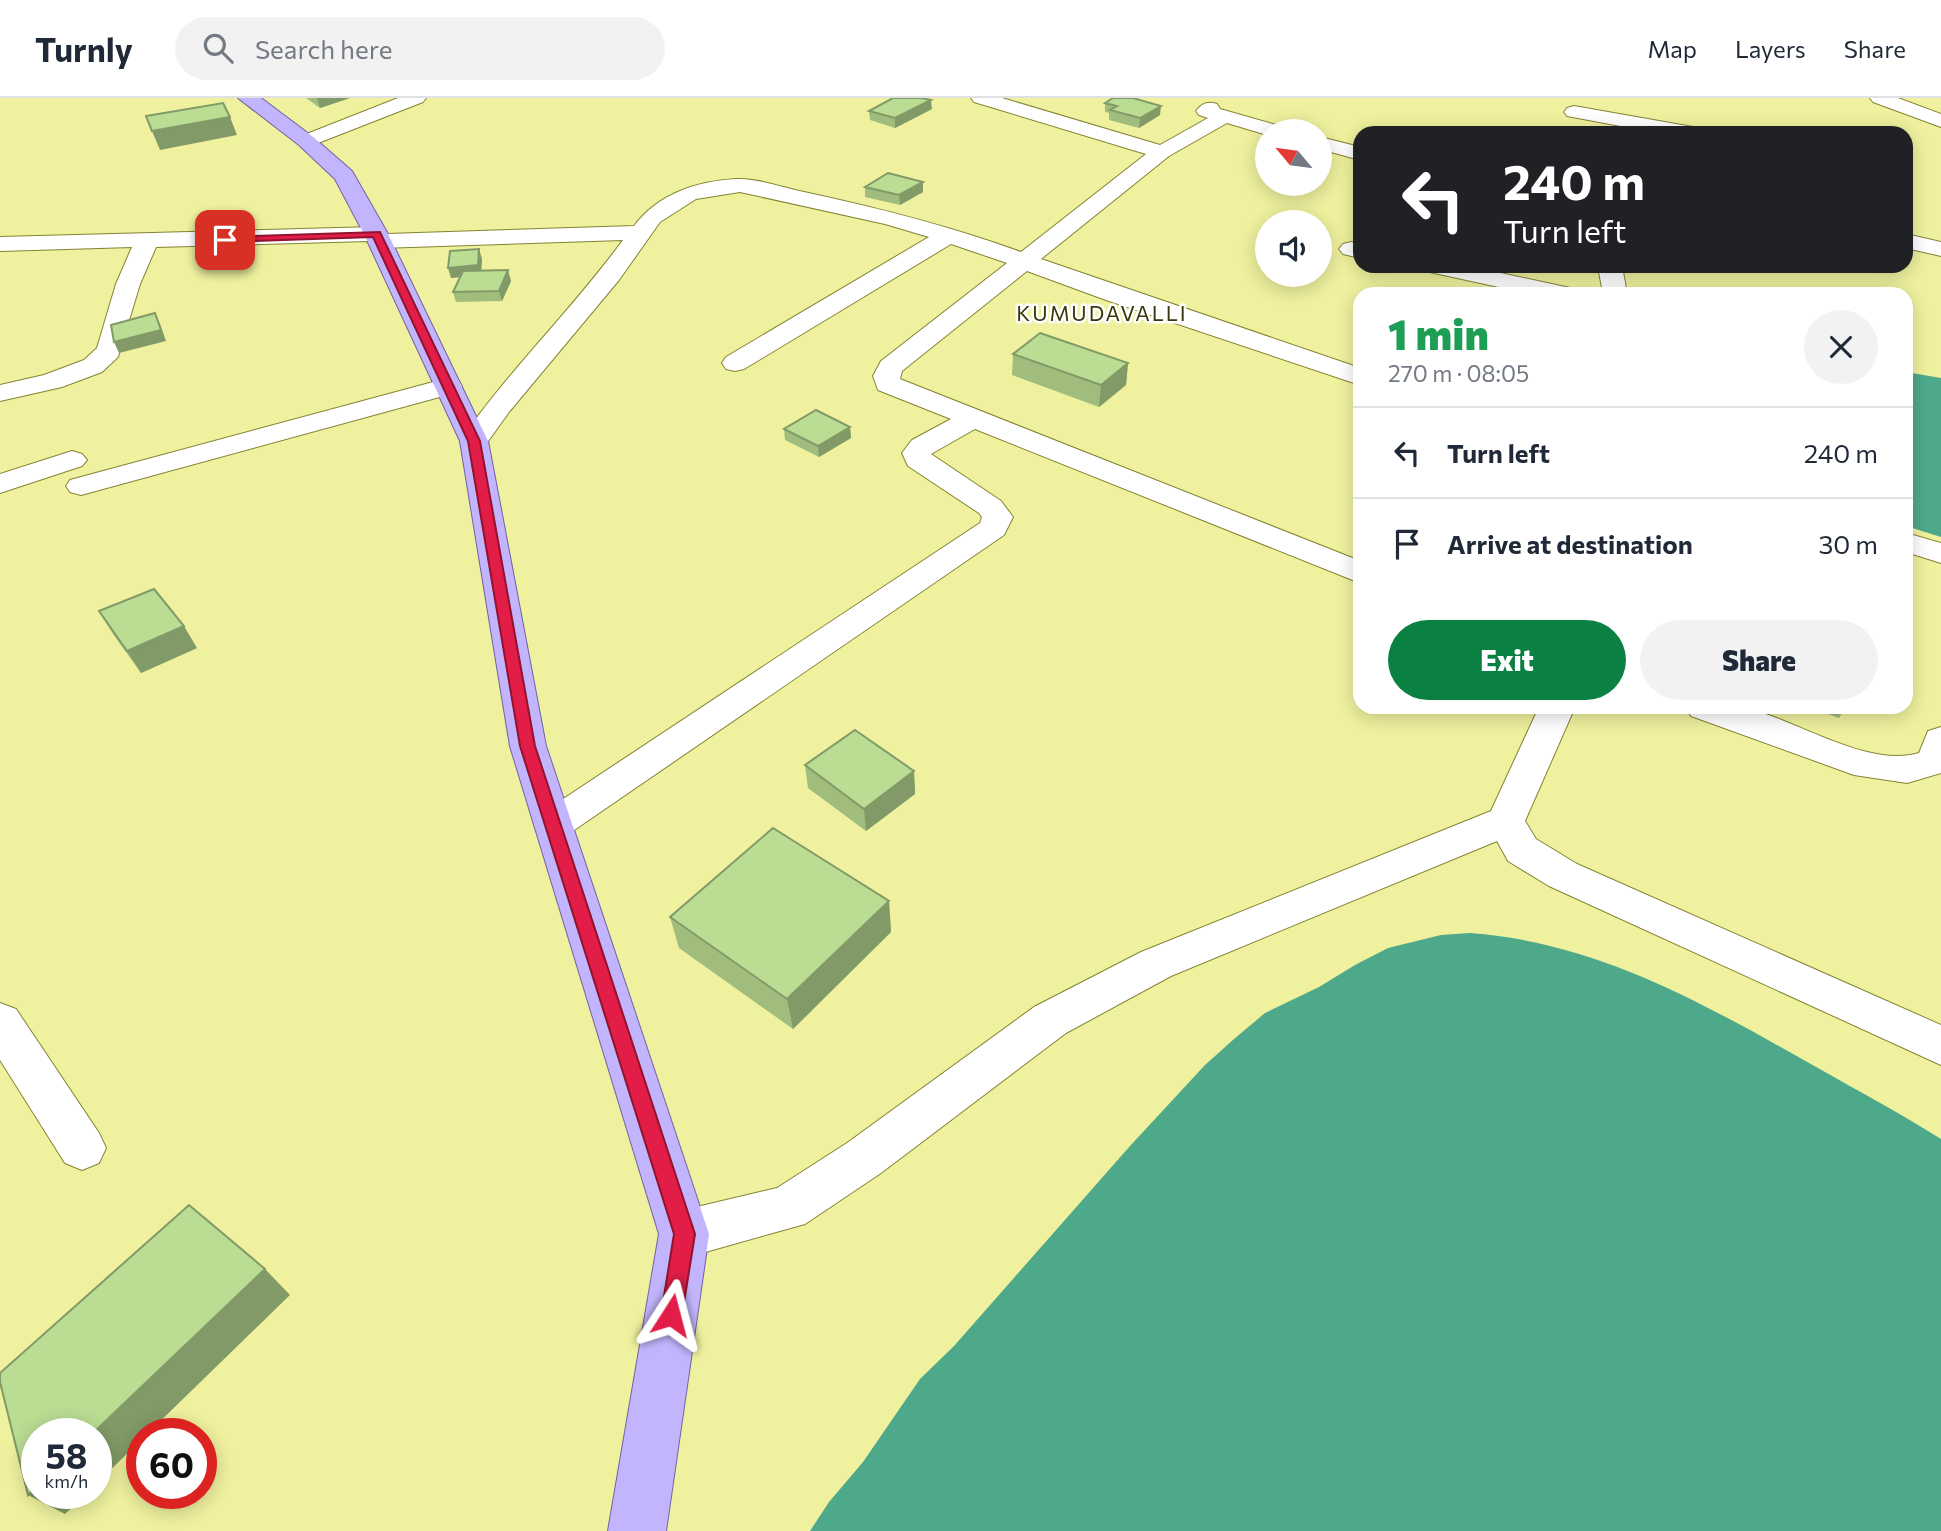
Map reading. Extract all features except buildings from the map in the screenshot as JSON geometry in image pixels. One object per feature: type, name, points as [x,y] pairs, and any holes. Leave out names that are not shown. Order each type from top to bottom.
[{"type":"main road","points":[[248,98],[306,141],[344,176],[378,237],[474,441],[528,746],[684,1234],[637,1531]]},
{"type":"street","points":[[306,141],[416,98]]},
{"type":"street","points":[[981,98],[1163,152]]},
{"type":"street","points":[[1880,98],[1941,121]]},
{"type":"street","points":[[1192,101],[1220,107],[1255,122]]},
{"type":"street","points":[[1576,126],[1572,105],[1662,126]]},
{"type":"street","points":[[1220,107],[890,367],[886,376],[888,384],[1353,570]]},
{"type":"street","points":[[1332,146],[1353,152]]},
{"type":"street","points":[[474,441],[499,406],[610,275],[652,217],[688,194],[710,187],[740,185],[891,218],[1353,375]]},
{"type":"street","points":[[0,244],[638,233]]},
{"type":"street","points":[[735,363],[948,236]]},
{"type":"street","points":[[0,393],[52,381],[93,366],[109,351],[128,285],[146,242]]},
{"type":"street","points":[[1913,243],[1941,249]]},
{"type":"street","points":[[1466,273],[1533,287]]},
{"type":"street","points":[[0,484],[76,473],[448,386]]},
{"type":"street","points":[[553,825],[993,528],[998,517],[990,507],[918,460],[916,453],[922,446],[975,417]]},
{"type":"street","points":[[1913,544],[1941,553]]},
{"type":"street","points":[[684,1234],[788,1208],[864,1158],[1050,1020],[1156,964],[1506,821],[1554,714]]},
{"type":"street","points":[[1723,714],[1854,762],[1907,770],[1939,755]]},
{"type":"street","points":[[1506,821],[1522,850],[1563,875],[1941,1046]]},
{"type":"street","points":[[0,1022],[82,1148]]},
{"type":"shaded area","points":[[1913,373],[1941,378],[1941,537],[1913,528]]},
{"type":"shaded area","points":[[1470,933],[1519,939],[1566,950],[1655,982],[1740,1025],[1941,1139],[1941,1531],[810,1531],[829,1502],[863,1462],[920,1379],[954,1346],[1205,1065],[1265,1013],[1319,987],[1388,948],[1441,935]]},
{"type":"district","name":"KUMUDAVALLI","points":[[1102,312]]},
{"type":"route","points":[[225,240],[376,234],[474,441],[528,746],[684,1234],[671,1315]]}]
